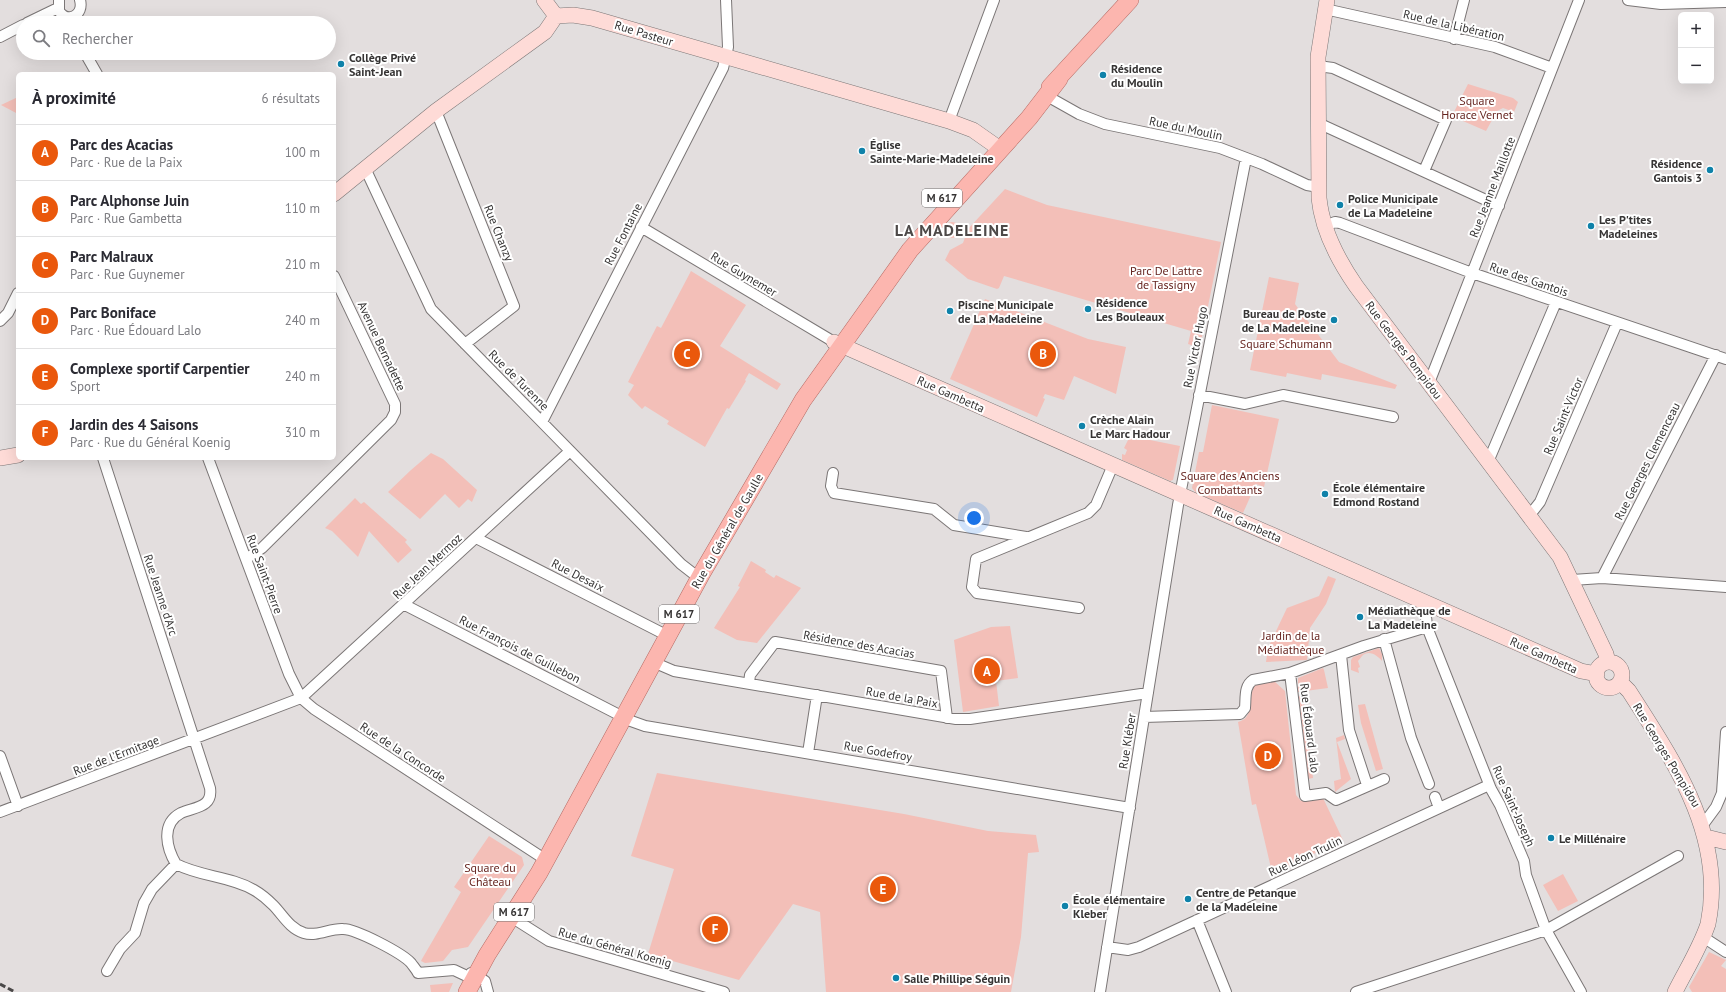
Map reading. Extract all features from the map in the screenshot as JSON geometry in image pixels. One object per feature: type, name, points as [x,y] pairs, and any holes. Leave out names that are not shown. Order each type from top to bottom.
[{"type":"main road","name":"Rue du Général de Gaulle","points":[[458,992],[471,979],[507,915],[561,832],[699,578],[803,400],[838,344],[910,250],[997,146],[1130,0]]},
{"type":"main road","name":"Rue du Général de Gaulle","points":[[997,146],[1047,96],[1059,79]]},
{"type":"street","points":[[76,16],[80,12],[80,0]]},
{"type":"street","points":[[336,192],[436,111],[545,32],[556,16],[544,0]]},
{"type":"street","points":[[726,0],[727,58]]},
{"type":"street","points":[[950,121],[994,0]]},
{"type":"street","points":[[1454,39],[1464,0]]},
{"type":"street","name":"Rue Jeanne Maillotte","points":[[1429,383],[1579,0]]},
{"type":"street","points":[[1628,0],[1661,4],[1726,2]]},
{"type":"street","points":[[37,16],[59,2],[63,16]]},
{"type":"street","name":"Rue de la Libération","points":[[1326,4],[1454,39],[1500,49],[1552,68]]},
{"type":"street","name":"Rue Georges Pompidou","points":[[1326,4],[1318,66],[1318,186],[1320,205],[1325,226],[1343,267],[1351,279],[1560,557],[1606,654],[1608,662]]},
{"type":"street","name":"Rue Pasteur","points":[[556,16],[573,15],[592,18],[950,121],[973,130],[997,146]]},
{"type":"street","points":[[0,37],[16,29]]},
{"type":"street","name":"Rue Fontaine","points":[[542,422],[727,58]]},
{"type":"street","points":[[90,60],[96,72]]},
{"type":"street","points":[[1318,66],[1333,68],[1446,120],[1424,171]]},
{"type":"street","name":"Rue du Moulin","points":[[1047,96],[1080,114],[1105,124],[1220,148],[1262,164],[1307,185],[1318,186]]},
{"type":"street","name":"Rue Chanzy","points":[[436,111],[514,306],[465,344]]},
{"type":"street","points":[[1318,123],[1499,206]]},
{"type":"street","name":"Rue Victor Hugo","points":[[1180,494],[1246,158]]},
{"type":"street","name":"Rue de Turenne","points":[[365,168],[428,304],[465,344],[681,564],[699,578]]},
{"type":"street","name":"Rue des Gantois","points":[[1325,226],[1335,222],[1340,223],[1472,273],[1617,323],[1723,357]]},
{"type":"street","name":"Rue Guynemer","points":[[641,227],[838,344]]},
{"type":"street","name":"Avenue Bernadette","points":[[246,559],[262,548],[391,420],[395,412],[395,404],[336,280]]},
{"type":"street","points":[[0,321],[8,313],[16,297]]},
{"type":"street","points":[[1488,462],[1556,302]]},
{"type":"street","name":"Rue Saint-Victor","points":[[1529,516],[1540,502],[1617,323]]},
{"type":"street","name":"Rue Gambetta","points":[[838,344],[1581,671],[1597,674]]},
{"type":"street","name":"Rue Georges Clemenceau","points":[[1602,578],[1723,357]]},
{"type":"street","points":[[1199,395],[1245,404],[1283,395],[1393,417]]},
{"type":"street","name":"Rue Jean Mermoz","points":[[301,698],[405,604],[570,450]]},
{"type":"street","points":[[0,458],[16,455]]},
{"type":"street","name":"Rue Jeanne d'Arc","points":[[104,460],[193,740],[210,788],[210,796],[205,805],[180,814],[169,826],[168,844],[176,864]]},
{"type":"street","name":"Rue Saint-Pierre","points":[[209,460],[291,681],[301,698]]},
{"type":"street","points":[[1079,608],[977,593],[972,587],[976,559],[1088,512],[1096,505],[1113,465]]},
{"type":"street","points":[[833,473],[831,486],[834,493],[934,509],[954,525],[1026,537]]},
{"type":"street","name":"Rue Kléber","points":[[1100,992],[1180,494]]},
{"type":"street","name":"Rue Desaix","points":[[476,538],[668,636]]},
{"type":"street","points":[[1572,580],[1602,578],[1726,587]]},
{"type":"street","name":"Rue François de Guillebon","points":[[405,604],[623,717]]},
{"type":"street","points":[[1427,627],[1426,616],[1432,605]]},
{"type":"street","name":"Rue Édouard Lalo","points":[[1384,779],[1367,785],[1336,800],[1326,793],[1305,796],[1290,673],[1384,639],[1427,627]]},
{"type":"street","name":"Rue Saint-Joseph","points":[[1427,627],[1490,785],[1525,864],[1526,875],[1546,930],[1581,992]]},
{"type":"street","points":[[1384,639],[1411,738],[1429,784]]},
{"type":"street","name":"Résidence des Acacias","points":[[749,683],[750,675],[774,642],[941,671],[947,718]]},
{"type":"street","points":[[1341,655],[1349,730],[1367,785]]},
{"type":"street","name":"Rue de la Paix","points":[[653,662],[670,670],[947,718],[970,719],[1148,692]]},
{"type":"street","points":[[1608,662],[1615,663],[1620,668],[1622,675],[1620,682],[1613,686],[1605,686],[1599,682],[1597,674],[1600,666],[1608,662]]},
{"type":"street","points":[[1144,717],[1240,714],[1245,708],[1246,686],[1250,682],[1290,673]]},
{"type":"street","name":"Rue Georges Pompidou","points":[[1620,682],[1629,691],[1672,758],[1705,822],[1710,838],[1715,867],[1715,889],[1710,915],[1703,937],[1678,990]]},
{"type":"street","points":[[808,753],[817,695]]},
{"type":"street","name":"Rue de l'Ermitage","points":[[0,812],[301,698]]},
{"type":"street","name":"Rue de la Concorde","points":[[301,698],[314,709],[544,859]]},
{"type":"street","name":"Rue Godefroy","points":[[623,717],[645,726],[1130,808]]},
{"type":"street","points":[[1705,822],[1719,802],[1724,787],[1726,732]]},
{"type":"street","points":[[0,756],[18,806]]},
{"type":"street","name":"Rue Léon Trulin","points":[[1107,947],[1134,949],[1490,785]]},
{"type":"street","points":[[1435,797],[1439,808]]},
{"type":"street","points":[[1710,838],[1726,842]]},
{"type":"street","points":[[1356,992],[1546,930],[1678,856]]},
{"type":"street","points":[[107,971],[120,949],[135,933],[144,903],[152,889],[176,864],[198,873],[234,881],[248,887],[268,900],[289,924],[304,933],[314,934],[335,929],[349,929],[362,934],[407,959],[418,973],[449,969],[455,970],[471,979],[485,981],[488,992]]},
{"type":"street","name":"Rue du Général Koenig","points":[[507,915],[549,941],[724,992]]},
{"type":"street","points":[[1197,920],[1226,992]]},
{"type":"street","points":[[1703,937],[1726,952]]},
{"type":"green space","name":"Square Horace Vernet","points":[[1468,84],[1513,98],[1518,102],[1514,112],[1503,108],[1497,111],[1486,131],[1456,118],[1457,115],[1453,114]]},
{"type":"green space","points":[[16,98],[16,113],[1,105]]},
{"type":"green space","name":"Parc De Lattre de Tassigny","points":[[1005,189],[1047,205],[1221,242],[1201,341],[1196,339],[1194,346],[1188,344],[1191,331],[1004,276],[999,288],[997,289],[968,279],[945,260],[950,250],[963,243],[968,229]]},
{"type":"green space","points":[[949,222],[955,222],[960,227],[958,236],[955,238],[949,238],[944,233],[944,227]]},
{"type":"green space","points":[[691,271],[746,305],[720,346],[781,384],[777,390],[749,373],[745,380],[746,381],[729,409],[727,408],[705,447],[667,424],[669,421],[645,406],[642,409],[628,395],[634,385],[628,382],[657,326],[661,328]]},
{"type":"green space","name":"Square Schumann","points":[[1269,277],[1299,283],[1295,304],[1339,362],[1397,385],[1395,389],[1322,374],[1321,380],[1287,373],[1286,377],[1250,370]]},
{"type":"green space","points":[[985,299],[1088,339],[1126,347],[1116,394],[1074,376],[1064,400],[1045,394],[1043,398],[1045,399],[1037,417],[950,379]]},
{"type":"green space","points":[[1212,405],[1279,419],[1264,487],[1256,484],[1243,513],[1196,493],[1192,488],[1199,452],[1203,452]]},
{"type":"green space","name":"Square des Anciens Combattants","points":[[1130,436],[1180,446],[1173,480],[1170,481],[1122,460],[1122,454],[1125,455],[1127,450],[1124,448]]},
{"type":"green space","points":[[431,453],[443,459],[477,490],[472,502],[468,499],[459,508],[445,494],[420,519],[388,492]]},
{"type":"green space","points":[[355,498],[361,504],[364,502],[407,540],[405,542],[412,550],[398,563],[369,531],[358,557],[332,531],[325,528]]},
{"type":"green space","points":[[751,561],[766,570],[765,572],[774,578],[776,575],[801,588],[757,643],[737,640],[714,628],[740,587],[738,586]]},
{"type":"green space","name":"Jardin de la Médiathèque","points":[[1328,576],[1336,579],[1326,604],[1310,628],[1307,660],[1266,662],[1268,648],[1287,608],[1319,596]]},
{"type":"green space","points":[[1010,626],[1018,678],[996,681],[999,706],[963,712],[954,640],[991,627]]},
{"type":"green space","points":[[1379,648],[1382,654],[1382,661],[1376,655],[1368,653],[1362,656],[1358,661],[1360,667],[1358,668],[1359,673],[1351,670],[1351,660],[1353,657]]},
{"type":"green space","points":[[1323,668],[1328,688],[1298,692],[1298,678]]},
{"type":"green space","points":[[1274,681],[1285,691],[1296,795],[1301,801],[1323,798],[1343,840],[1286,867],[1283,862],[1271,868],[1256,804],[1252,805],[1238,722],[1243,720],[1249,712],[1254,685]]},
{"type":"green space","points":[[1299,696],[1303,696],[1313,778],[1308,779]]},
{"type":"green space","points":[[1365,704],[1383,769],[1376,771],[1361,723],[1358,705]]},
{"type":"green space","points":[[1344,735],[1345,739],[1337,742],[1351,779],[1335,792],[1334,781],[1341,779],[1336,738]]},
{"type":"green space","points":[[657,773],[904,814],[988,831],[1036,835],[1039,852],[1028,853],[1021,937],[1011,992],[826,992],[820,912],[793,904],[739,980],[648,954],[674,869],[631,856]]},
{"type":"green space","name":"Square du Château","points":[[489,836],[522,857],[524,865],[468,947],[452,950],[443,961],[425,963],[421,961],[461,892],[454,887]]},
{"type":"green space","points":[[1563,874],[1578,901],[1558,911],[1543,885]]},
{"type":"green space","points":[[1709,952],[1726,960],[1721,966],[1726,969],[1726,992],[1692,992],[1689,987]]},
{"type":"green space","points":[[453,983],[449,992],[431,992],[430,985]]},
{"type":"railway","points":[[0,984],[15,992]]},
{"type":"place","name":"Collège Privé Saint-Jean","points":[[341,64]]},
{"type":"place","name":"Résidence du Moulin","points":[[1103,75]]},
{"type":"place","name":"Église Sainte-Marie-Madeleine","points":[[862,151]]},
{"type":"place","name":"Résidence Gantois 3","points":[[1710,170]]},
{"type":"place","name":"Police Municipale de La Madeleine","points":[[1340,205]]},
{"type":"place","name":"Les P'tites Madeleines","points":[[1591,226]]},
{"type":"place","name":"Résidence Les Bouleaux","points":[[1088,309]]},
{"type":"place","name":"Piscine Municipale de La Madeleine","points":[[950,311]]},
{"type":"place","name":"Bureau de Poste de La Madeleine","points":[[1334,320]]},
{"type":"place","name":"Parc Malraux","points":[[687,354]]},
{"type":"place","name":"Parc Alphonse Juin","points":[[1043,354]]},
{"type":"place","name":"Crèche Alain Le Marc Hadour","points":[[1082,426]]},
{"type":"place","name":"École élémentaire Edmond Rostand","points":[[1325,494]]},
{"type":"place","name":"Médiathèque de La Madeleine","points":[[1360,617]]},
{"type":"place","name":"Parc des Acacias","points":[[987,671]]},
{"type":"place","name":"Parc Boniface","points":[[1268,756]]},
{"type":"place","name":"Le Millénaire","points":[[1551,838]]},
{"type":"place","name":"Complexe sportif Carpentier","points":[[883,889]]},
{"type":"place","name":"Centre de Petanque de la Madeleine","points":[[1188,899]]},
{"type":"place","name":"École élémentaire Kleber","points":[[1065,906]]},
{"type":"place","name":"Jardin des 4 Saisons","points":[[715,929]]},
{"type":"place","name":"Salle Phillipe Séguin","points":[[896,978]]},
{"type":"district","name":"LA MADELEINE","points":[[952,230]]}]
